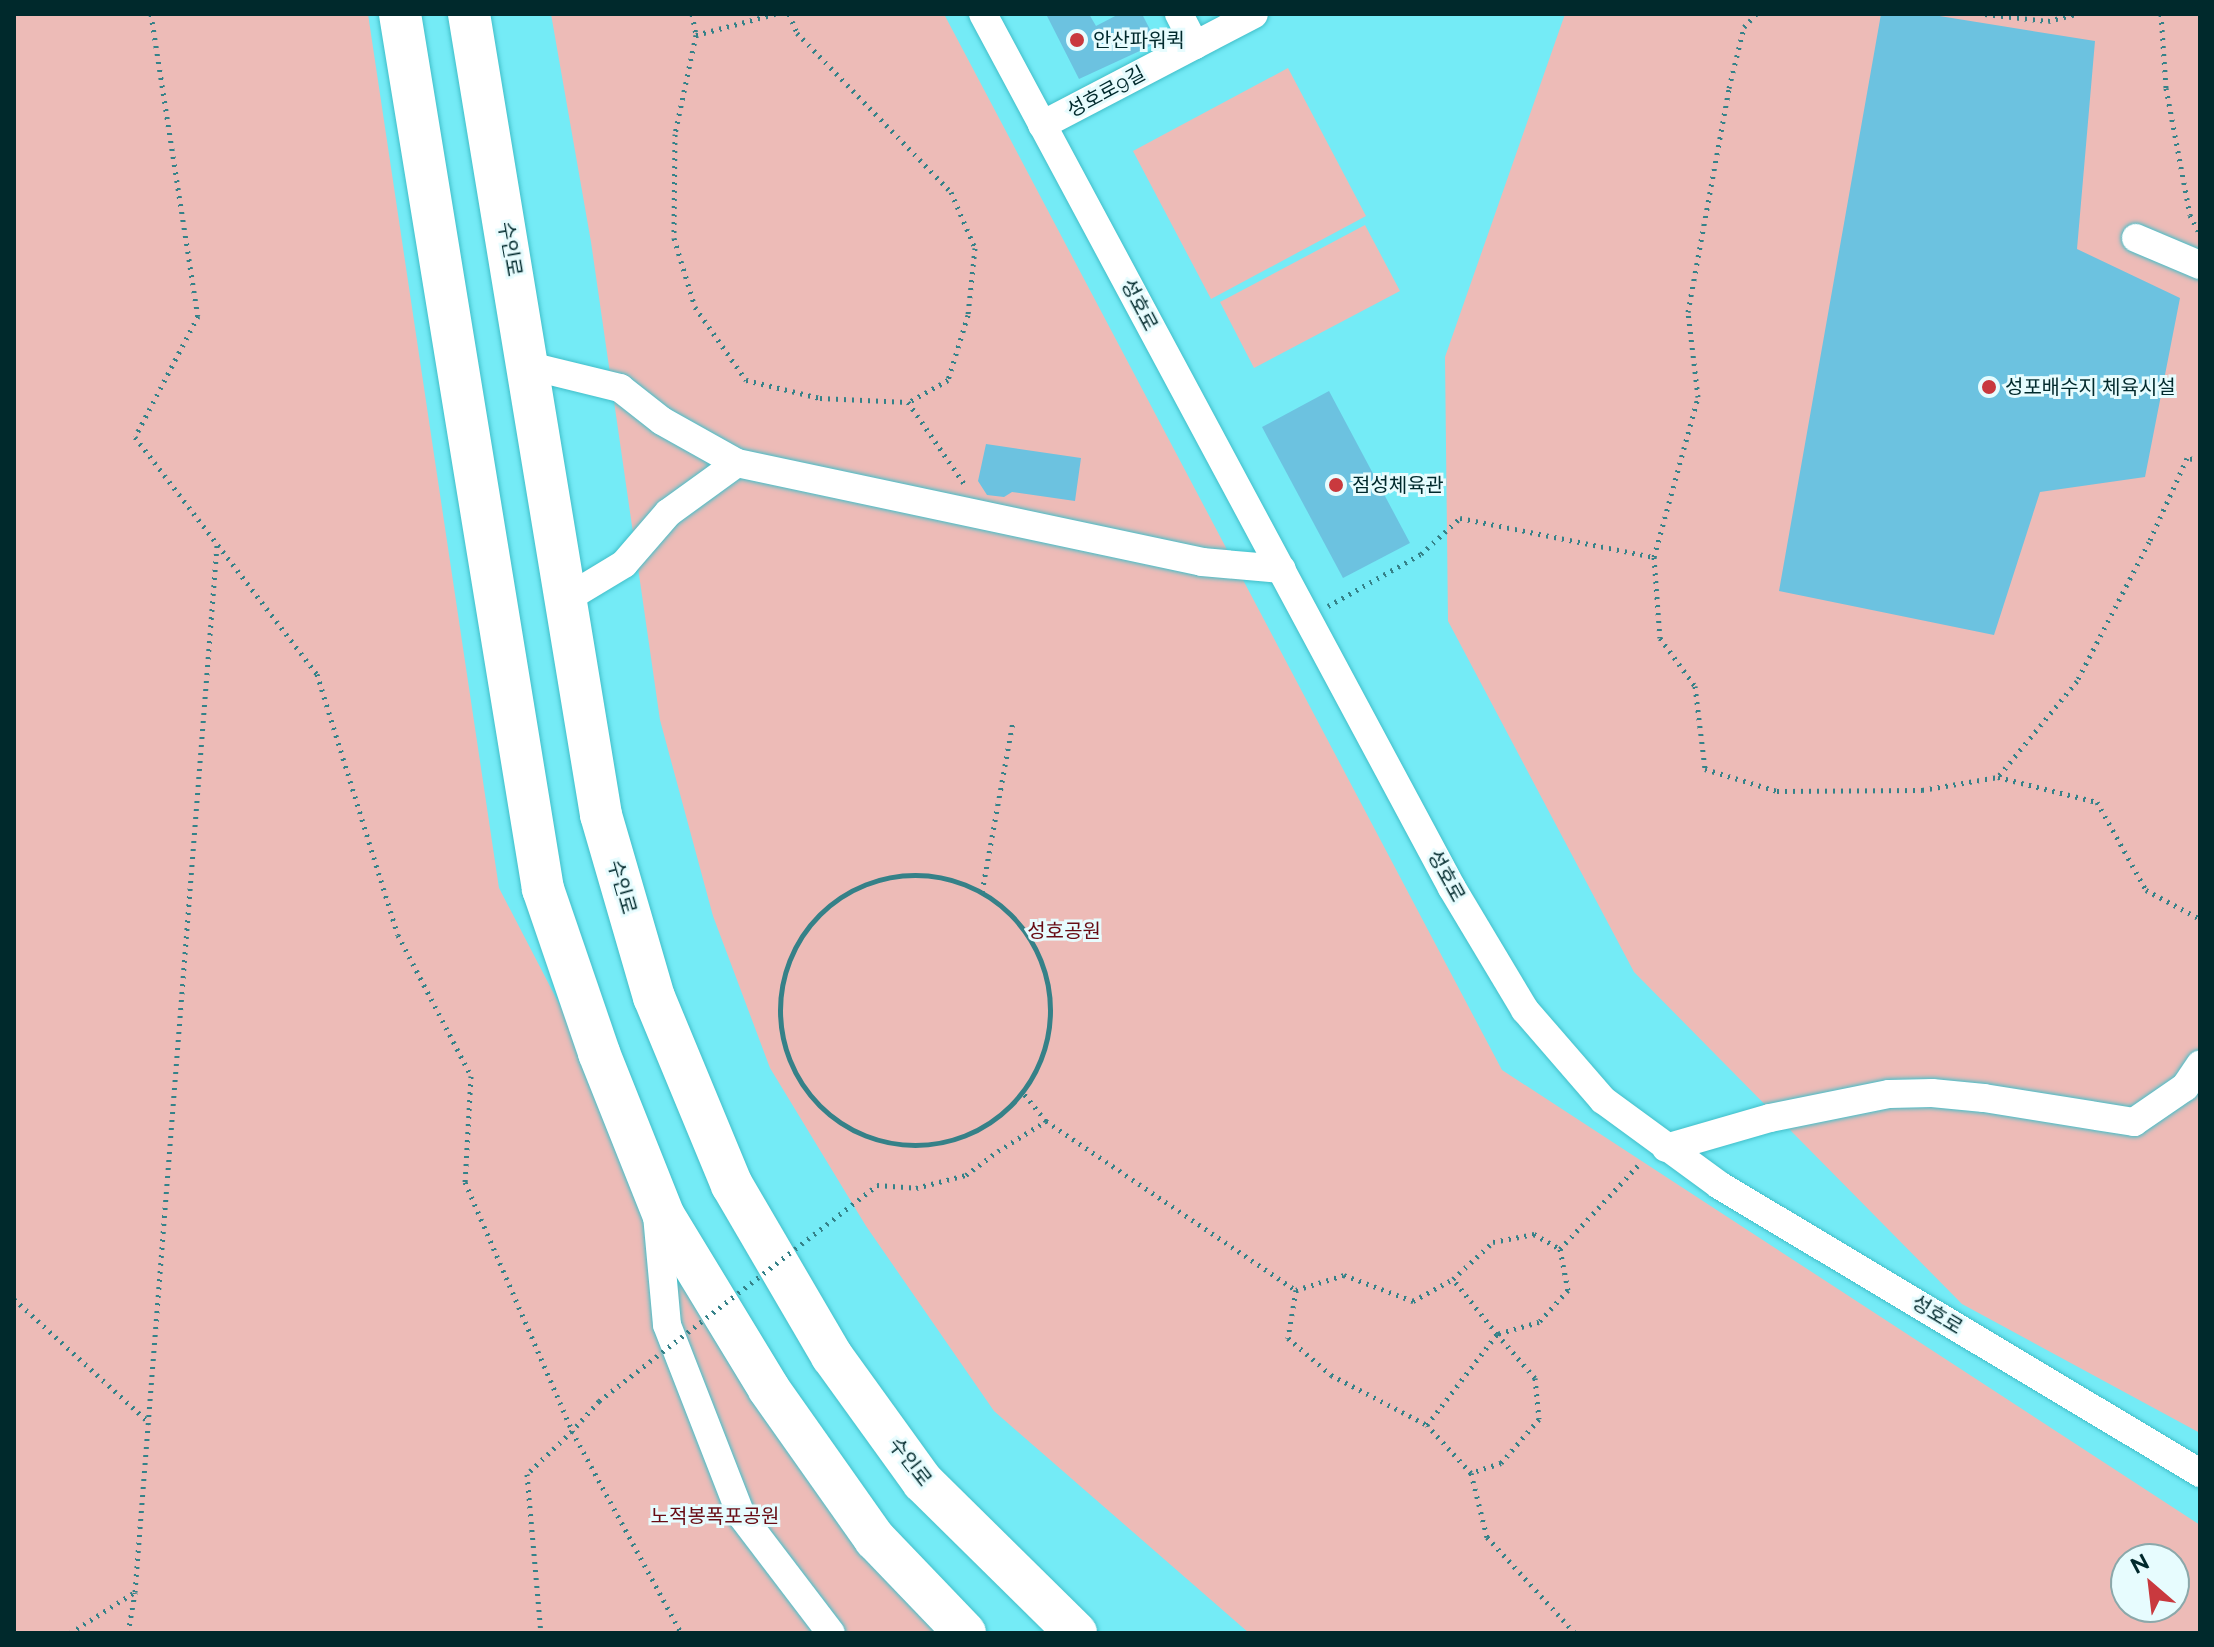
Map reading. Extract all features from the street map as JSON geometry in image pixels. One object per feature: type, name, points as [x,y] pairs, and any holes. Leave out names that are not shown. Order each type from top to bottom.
[{"type":"highway","points":[[400,14],[543,889],[599,1053],[664,1216],[769,1389],[875,1539],[965,1633]]},
{"type":"highway","name":"수인로","points":[[469,14],[530,366],[557,563],[566,599],[601,815],[654,997],[732,1185],[832,1356],[923,1482],[1067,1624],[1095,1633]]},
{"type":"street","name":"성호로","points":[[983,14],[1452,888],[1525,1010],[1603,1100],[1719,1185],[2200,1473]]},
{"type":"street","points":[[1179,14],[1195,45]]},
{"type":"street","name":"성호로9길","points":[[1042,125],[1254,14]]},
{"type":"street","points":[[2136,238],[2200,265]]},
{"type":"street","points":[[530,366],[620,388],[662,421],[737,463],[1202,562],[1282,569]]},
{"type":"street","points":[[566,599],[624,564],[668,513],[737,463]]},
{"type":"street","points":[[1663,1146],[1770,1118],[1889,1094],[1932,1093],[1984,1098],[2134,1122],[2185,1087],[2200,1065]]},
{"type":"street","points":[[655,1194],[667,1325],[741,1515],[831,1633]]},
{"type":"path","points":[[151,14],[198,316],[135,437],[317,674],[398,935],[471,1076],[465,1182],[572,1431],[681,1633]]},
{"type":"path","points":[[692,14],[696,35],[675,134],[674,238],[695,307],[746,380],[820,398],[908,402],[948,380],[968,315],[975,248],[951,192],[797,33],[789,14]]},
{"type":"path","points":[[696,35],[775,14]]},
{"type":"path","points":[[1756,14],[1744,27],[1729,88],[1688,312],[1698,397],[1654,557],[1660,638],[1695,686],[1705,769],[1777,791],[1922,790],[1998,777],[2097,802],[2146,890],[2200,919]]},
{"type":"path","points":[[1985,14],[2048,21],[2076,14]]},
{"type":"path","points":[[2161,14],[2166,88],[2190,215],[2200,235]]},
{"type":"path","points":[[908,402],[986,516]]},
{"type":"path","points":[[1998,777],[2077,681],[2149,542],[2187,458],[2200,460]]},
{"type":"path","points":[[1308,618],[1421,554],[1460,518],[1654,557]]},
{"type":"path","points":[[128,1633],[135,1592],[151,1423],[217,544]]},
{"type":"path","points":[[982,892],[1013,721]]},
{"type":"path","points":[[892,877],[938,877],[982,892],[1018,921],[1042,961],[1051,1006],[1045,1052],[1023,1093],[989,1124],[947,1142],[904,1145],[862,1135],[826,1112],[798,1079],[782,1040],[780,997],[792,955],[815,919],[849,893],[892,877]]},
{"type":"path","points":[[1023,1093],[1046,1121],[1296,1290]]},
{"type":"path","points":[[541,1633],[527,1474],[599,1401],[877,1185],[916,1188],[966,1175],[1046,1121]]},
{"type":"path","points":[[1560,1249],[1663,1146]]},
{"type":"path","points":[[1296,1290],[1344,1275],[1413,1301],[1453,1279],[1493,1242],[1534,1234],[1560,1249],[1568,1290],[1539,1322],[1497,1334],[1427,1425]]},
{"type":"path","points":[[1453,1279],[1535,1378],[1539,1419],[1501,1463],[1471,1473]]},
{"type":"path","points":[[1296,1290],[1288,1338],[1331,1375],[1427,1425],[1471,1473],[1487,1537],[1575,1633]]},
{"type":"path","points":[[14,1299],[151,1423]]},
{"type":"path","points":[[70,1633],[135,1592]]},
{"type":"green space","name":"노적봉폭포공원","points":[[14,14],[368,14],[499,888],[742,1356],[958,1633],[14,1633]]},
{"type":"green space","name":"성호공원","points":[[551,14],[944,14],[1502,1070],[2200,1525],[2200,1633],[1249,1633],[994,1411],[866,1226],[770,1068],[713,916],[660,720],[591,242]]},
{"type":"green space","points":[[1565,14],[2200,14],[2200,1433],[1962,1304],[1634,972],[1448,621],[1445,357]]},
{"type":"green space","points":[[1288,68],[1366,216],[1211,299],[1133,151]]},
{"type":"green space","points":[[1365,225],[1400,291],[1254,368],[1220,302]]},
{"type":"building","points":[[1046,14],[1089,14],[1096,26],[1119,14],[1142,14],[1157,43],[1079,79]]},
{"type":"building","name":"성포배수지 체육시설","points":[[1881,14],[1927,14],[2095,41],[2077,249],[2180,298],[2145,477],[2040,492],[1994,635],[1779,591]]},
{"type":"building","name":"점성체육관","points":[[1329,391],[1410,543],[1343,578],[1262,427]]},
{"type":"building","points":[[986,444],[1081,458],[1075,501],[1012,492],[1004,497],[987,495],[978,481]]},
{"type":"place","name":"안산파워퀵","points":[[1077,40]]},
{"type":"place","name":"성포배수지 체육시설","points":[[1989,387]]},
{"type":"place","name":"점성체육관","points":[[1336,485]]}]
